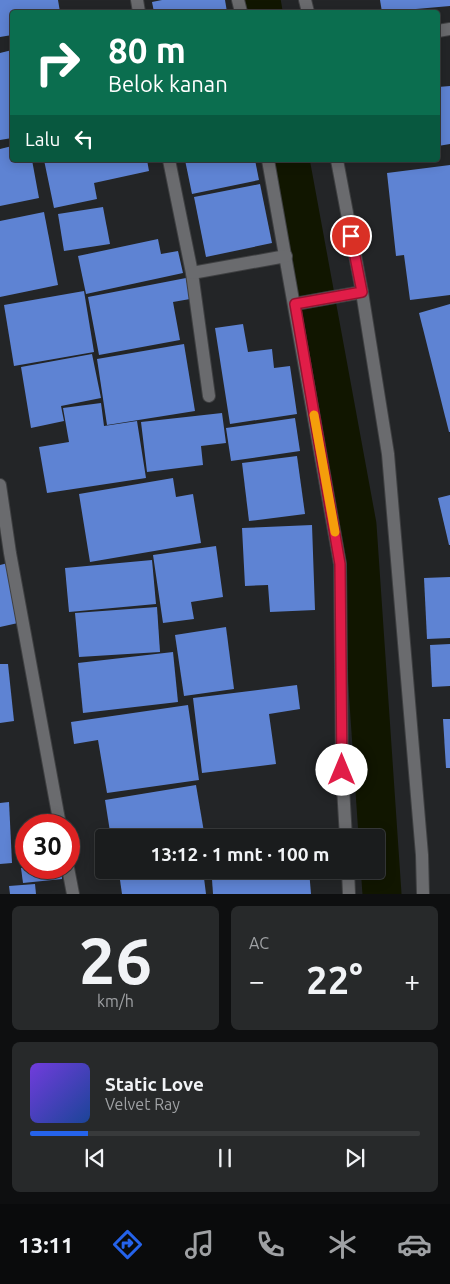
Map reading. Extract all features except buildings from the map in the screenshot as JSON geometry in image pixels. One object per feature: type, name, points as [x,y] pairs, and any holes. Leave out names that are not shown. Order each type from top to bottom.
[{"type":"street","points":[[169,162],[192,273],[209,396]]},
{"type":"street","points":[[268,162],[286,256],[298,303],[340,564],[342,770],[345,829]]},
{"type":"street","points":[[337,162],[362,292],[388,454],[424,894]]},
{"type":"street","points":[[192,273],[286,256]]},
{"type":"street","points":[[298,303],[362,292]]},
{"type":"street","points":[[0,485],[10,553],[58,814]]},
{"type":"street","points":[[70,879],[73,894]]},
{"type":"street","points":[[348,879],[349,894]]},
{"type":"waterway","points":[[261,0],[263,10]]},
{"type":"waterway","points":[[290,162],[357,525],[382,894]]},
{"type":"slow traffic","points":[[314,415],[335,532]]},
{"type":"route","points":[[342,770],[340,564],[295,304],[362,292],[351,236]]}]
